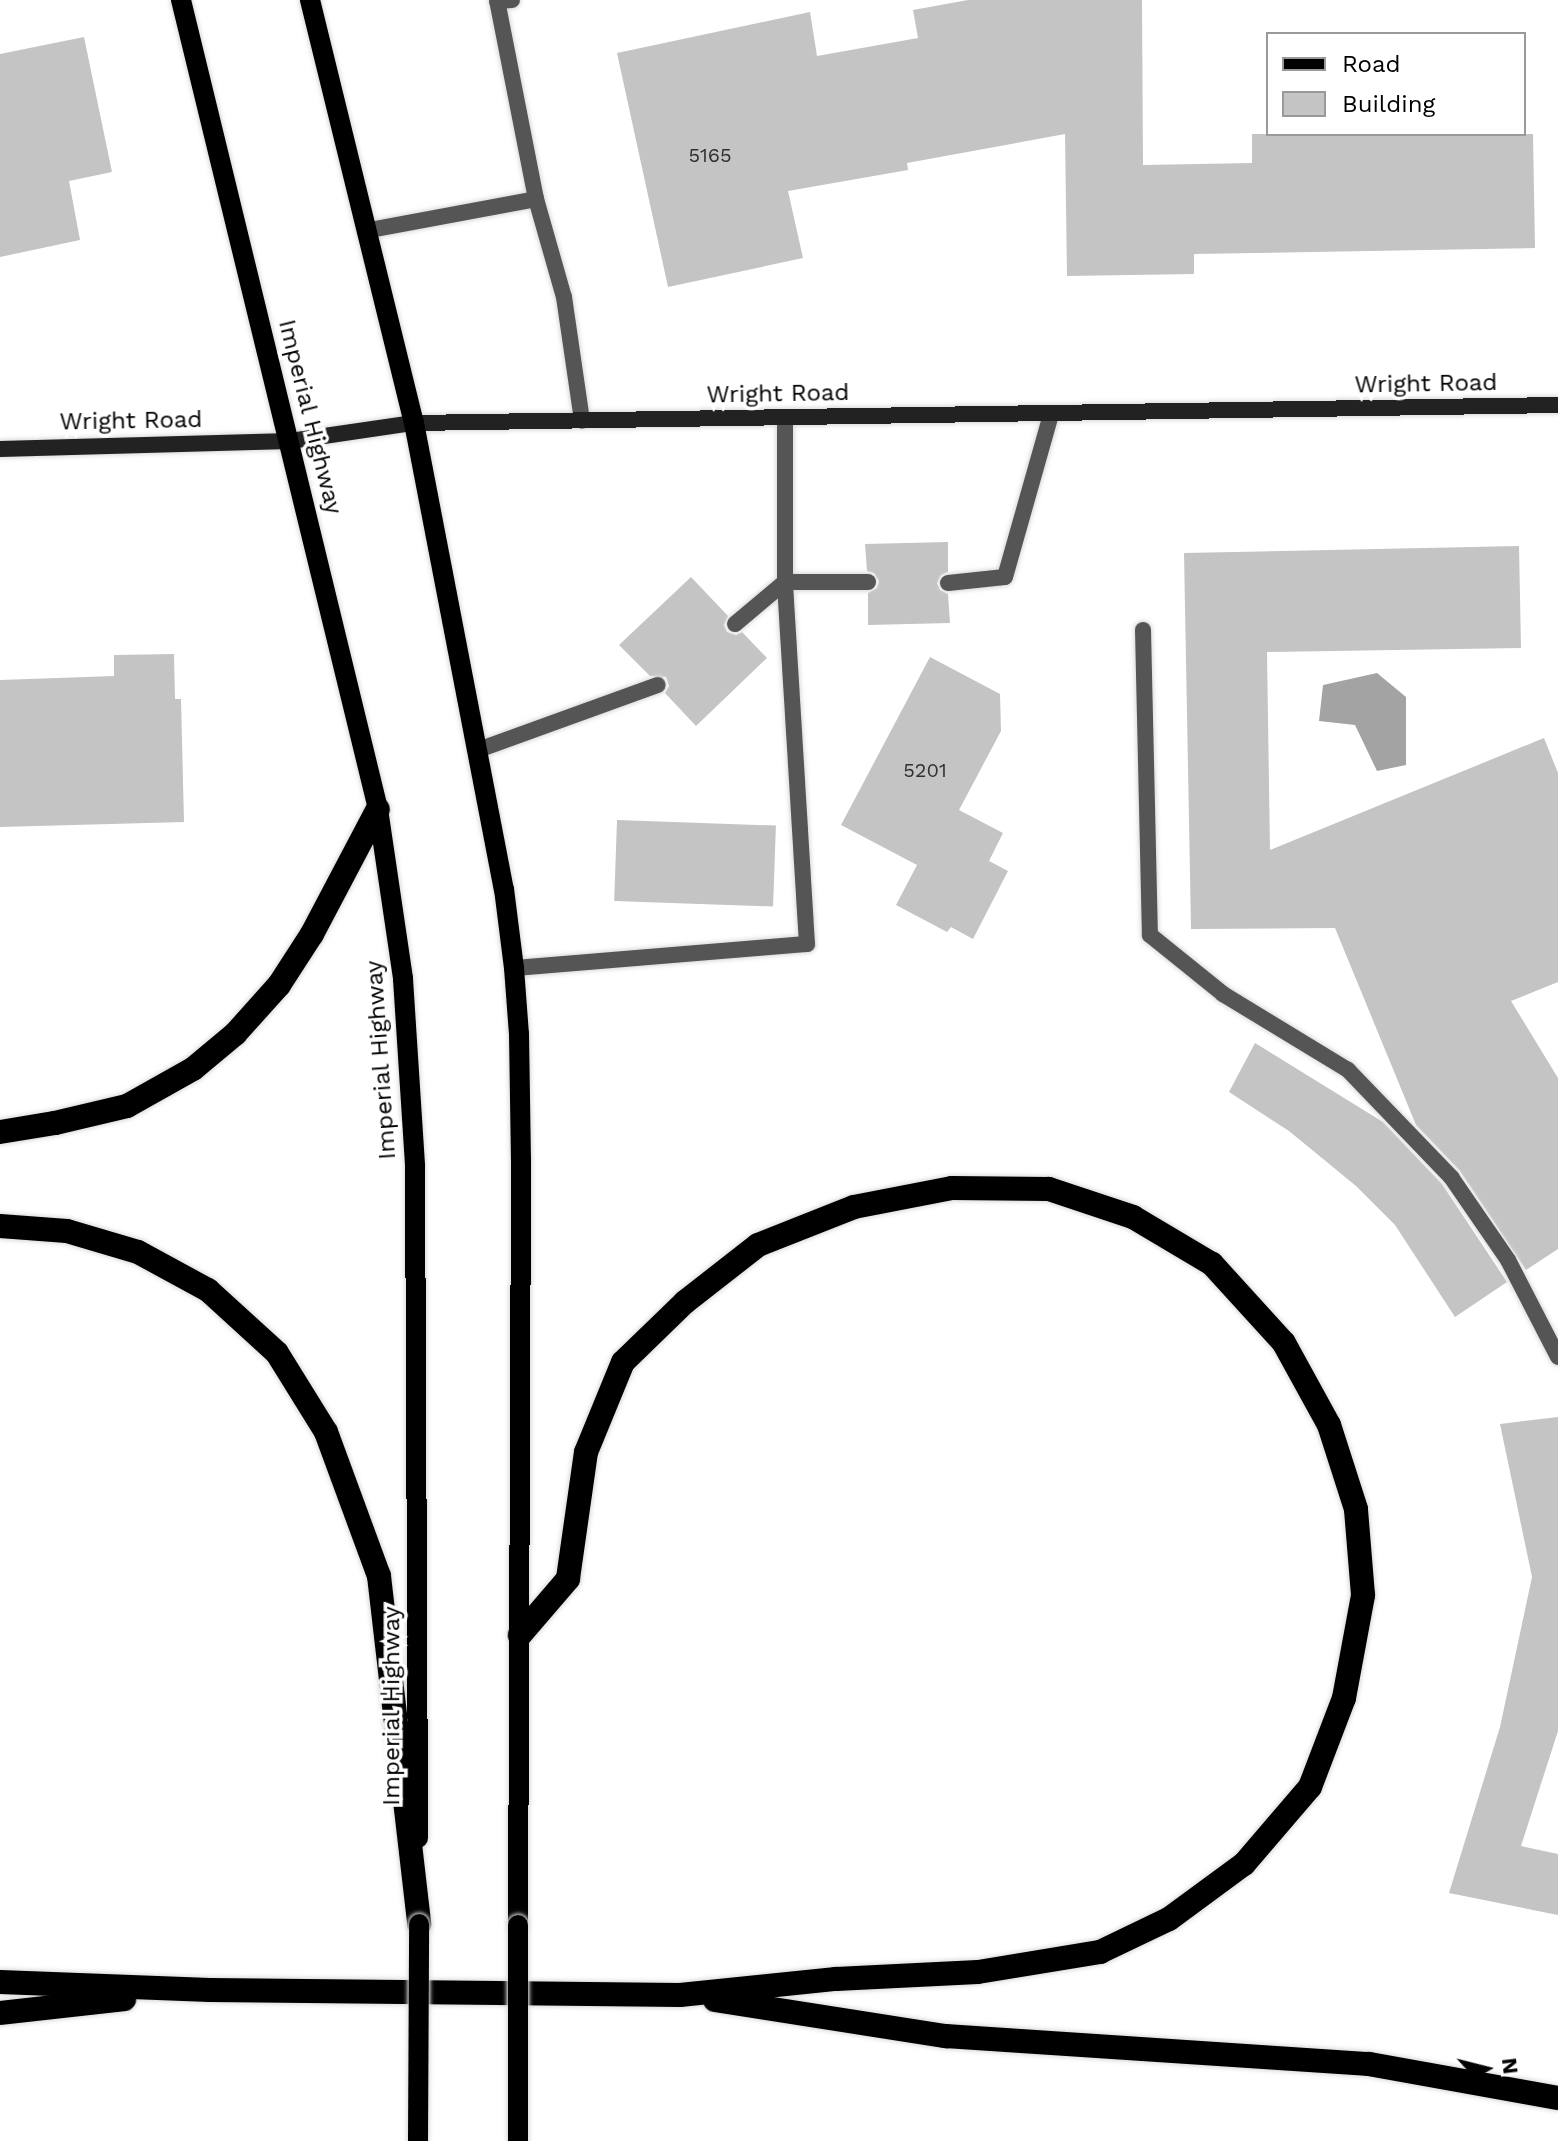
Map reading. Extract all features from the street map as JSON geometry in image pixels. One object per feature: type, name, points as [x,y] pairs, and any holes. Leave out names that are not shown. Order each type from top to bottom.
[{"type":"highway","points":[[0,1132],[127,1106],[193,1069],[235,1034],[279,985],[312,934],[378,809]]},
{"type":"highway","points":[[0,1982],[210,1990],[680,1995],[836,1979],[978,1972],[1100,1952],[1169,1919],[1244,1864],[1310,1787],[1344,1698],[1363,1595],[1356,1509],[1329,1425],[1284,1343],[1212,1264],[1133,1217],[1049,1189],[952,1188],[854,1207],[758,1245],[685,1302],[623,1362],[586,1452],[568,1579],[520,1635]]},
{"type":"highway","points":[[0,1226],[67,1231],[138,1252],[208,1290],[277,1353],[326,1432],[379,1576],[419,1924]]},
{"type":"highway","points":[[0,2013],[210,1990]]},
{"type":"highway","points":[[680,1995],[946,2036],[1369,2064],[1558,2098]]},
{"type":"main road","name":"Imperial Highway","points":[[181,0],[378,809],[403,979],[415,1166],[418,2141]]},
{"type":"main road","points":[[310,0],[414,423],[504,889],[514,968],[519,1034],[521,1160],[518,2141]]},
{"type":"street","name":"Wright Road","points":[[0,449],[290,441],[414,423],[1558,405]]},
{"type":"lane","points":[[512,0],[497,1],[536,199],[564,297],[582,421]]},
{"type":"lane","points":[[365,231],[536,199]]},
{"type":"lane","points":[[948,583],[1005,577],[1051,414]]},
{"type":"lane","points":[[514,968],[807,944],[785,582],[785,418]]},
{"type":"lane","points":[[735,624],[785,582],[868,582]]},
{"type":"lane","points":[[1143,630],[1150,935],[1223,994],[1348,1070],[1451,1177],[1508,1260],[1558,1357]]},
{"type":"lane","points":[[478,750],[658,685]]},
{"type":"shaded area","points":[[1377,673],[1406,697],[1406,765],[1377,771],[1355,725],[1319,721],[1323,685]]},
{"type":"building","points":[[968,0],[1142,0],[1143,165],[1252,163],[1252,134],[1533,134],[1535,248],[1194,254],[1194,274],[1067,276],[1065,134],[907,163],[908,170],[788,191],[803,258],[668,287],[617,53],[810,12],[817,56],[918,38],[913,10]]},
{"type":"building","points":[[84,37],[112,172],[69,181],[80,240],[0,257],[0,54]]},
{"type":"building","points":[[948,542],[948,572],[941,575],[937,583],[940,590],[948,594],[950,623],[868,625],[868,593],[877,588],[879,581],[874,573],[867,571],[865,544]]},
{"type":"building","points":[[1519,546],[1521,648],[1267,652],[1270,850],[1544,738],[1558,773],[1558,982],[1511,1001],[1558,1078],[1558,1249],[1526,1270],[1460,1171],[1416,1125],[1335,928],[1191,929],[1184,553]]},
{"type":"building","points":[[691,577],[728,616],[724,625],[727,632],[736,635],[742,632],[767,658],[696,726],[665,693],[669,686],[666,677],[650,676],[619,645]]},
{"type":"building","points":[[174,654],[175,699],[181,699],[184,822],[0,827],[0,680],[114,676],[114,655]]},
{"type":"building","points":[[930,657],[1000,694],[1001,731],[959,810],[1003,833],[989,861],[1008,871],[973,939],[951,927],[947,932],[896,905],[917,865],[841,825]]},
{"type":"building","points":[[617,820],[776,826],[773,906],[614,901]]},
{"type":"building","points":[[1255,1043],[1383,1122],[1442,1184],[1507,1282],[1455,1317],[1395,1225],[1356,1186],[1289,1131],[1229,1092]]},
{"type":"building","points":[[1558,1417],[1558,1731],[1521,1846],[1558,1854],[1558,1915],[1449,1893],[1500,1727],[1532,1577],[1500,1424]]}]
